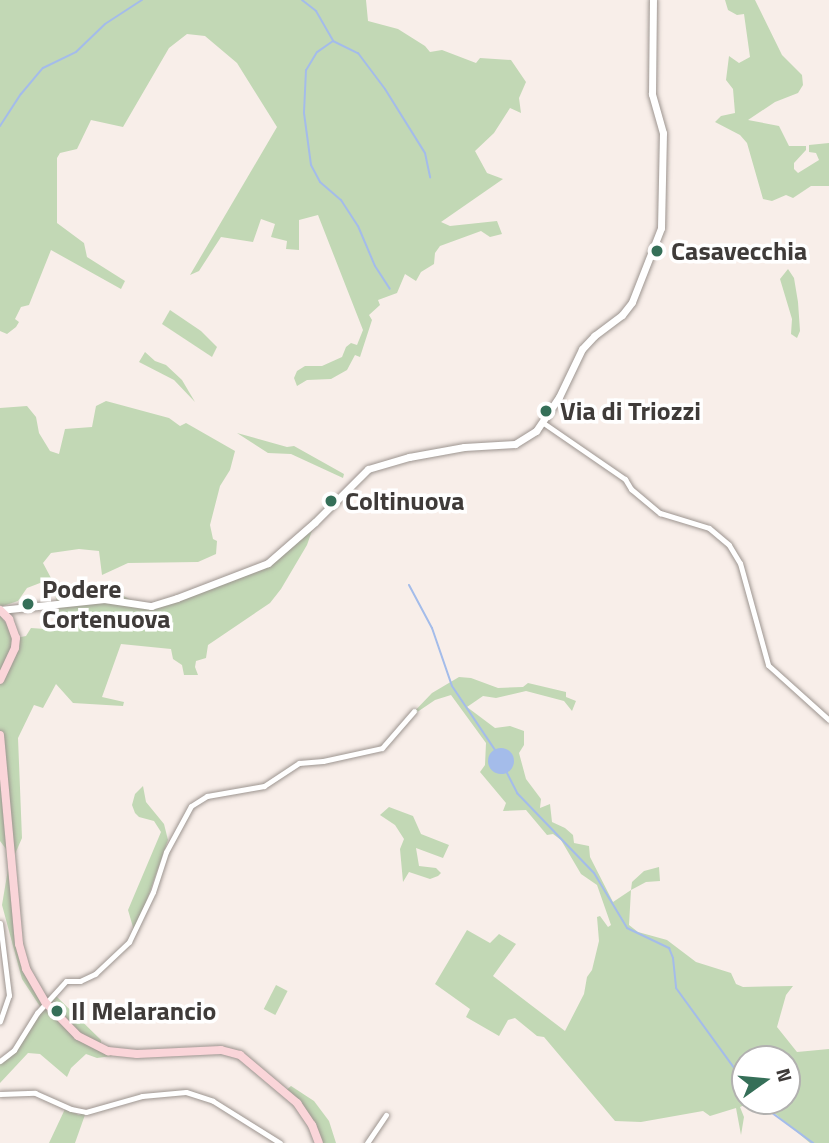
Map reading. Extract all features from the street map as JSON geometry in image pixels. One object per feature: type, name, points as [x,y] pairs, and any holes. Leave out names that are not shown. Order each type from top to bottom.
[{"type":"main road","points":[[0,610],[13,626],[15,648],[0,680]]},
{"type":"main road","points":[[0,735],[19,944],[26,970],[46,1003],[78,1037],[108,1051],[137,1054],[220,1050],[240,1055],[297,1103],[312,1125],[319,1143]]},
{"type":"street","points":[[0,610],[104,599],[151,606],[177,598],[268,563],[315,522],[368,469],[416,456],[522,442],[542,422],[559,397],[582,349],[594,336],[622,315],[632,302],[661,228],[663,133],[652,94],[653,0]]},
{"type":"street","points":[[542,422],[625,479],[631,489],[660,513],[709,528],[729,545],[740,563],[768,665],[829,720]]},
{"type":"street","points":[[13,626],[17,611],[26,606]]},
{"type":"street","points":[[0,1061],[14,1050],[46,1003],[66,981],[80,981],[102,969],[130,942],[153,892],[166,852],[177,836],[185,813],[207,796],[264,786],[299,763],[323,761],[382,748],[414,711]]},
{"type":"street","points":[[0,923],[9,995],[0,1021]]},
{"type":"street","points":[[0,1094],[35,1093],[86,1112],[160,1092],[186,1092],[213,1101],[280,1143]]},
{"type":"street","points":[[367,1143],[386,1115]]},
{"type":"green space","points":[[0,0],[366,0],[368,21],[398,29],[430,52],[442,50],[476,63],[480,58],[511,60],[526,82],[519,98],[521,113],[510,108],[494,133],[475,151],[487,173],[503,179],[441,222],[450,226],[497,221],[502,234],[490,237],[481,231],[440,246],[435,253],[434,264],[421,272],[416,281],[405,274],[397,293],[378,300],[380,305],[369,315],[372,320],[360,357],[355,355],[347,370],[331,379],[307,380],[297,386],[294,378],[297,371],[305,366],[322,366],[342,357],[351,343],[357,345],[363,330],[318,215],[299,220],[299,250],[286,249],[287,241],[271,237],[275,224],[261,219],[253,242],[221,237],[199,271],[190,275],[277,127],[237,63],[205,36],[187,34],[169,48],[123,127],[91,120],[77,149],[60,153],[57,158],[57,223],[84,243],[87,257],[125,281],[121,289],[51,250],[29,305],[21,307],[15,319],[19,322],[16,327],[7,334],[0,331]]},
{"type":"green space","points":[[725,0],[755,0],[782,55],[802,75],[803,85],[798,93],[775,102],[748,120],[779,126],[789,146],[806,146],[806,150],[794,163],[794,169],[798,173],[819,160],[816,153],[809,152],[809,145],[829,143],[829,186],[811,186],[793,198],[786,195],[772,201],[763,199],[747,143],[740,135],[715,122],[721,116],[735,113],[733,89],[726,80],[729,56],[739,63],[750,57],[744,14],[737,15],[728,10]]},
{"type":"green space","points":[[788,269],[794,278],[798,302],[800,331],[797,338],[791,334],[792,319],[780,279]]},
{"type":"green space","points":[[170,310],[201,331],[217,347],[212,357],[162,324]]},
{"type":"green space","points":[[145,352],[155,361],[166,365],[182,380],[195,402],[174,380],[139,362]]},
{"type":"green space","points":[[106,401],[169,418],[180,426],[186,423],[235,451],[230,470],[220,486],[210,525],[213,539],[217,541],[216,554],[198,562],[128,563],[102,575],[99,551],[79,549],[51,553],[43,563],[51,578],[62,583],[111,590],[142,605],[151,606],[268,563],[315,522],[307,545],[281,589],[270,603],[208,645],[206,658],[196,661],[198,675],[184,675],[182,665],[173,659],[171,649],[121,644],[102,697],[124,702],[123,706],[73,703],[56,684],[43,708],[34,705],[18,738],[22,838],[12,861],[26,969],[46,1002],[54,994],[101,1040],[101,1048],[114,1052],[112,1056],[97,1058],[86,1054],[71,1068],[67,1077],[40,1054],[28,1053],[0,1083],[0,1061],[14,1050],[41,1008],[22,979],[2,905],[8,869],[6,849],[0,841],[0,615],[16,638],[26,636],[31,628],[45,629],[54,625],[59,610],[54,591],[40,583],[27,588],[18,601],[0,607],[0,408],[27,406],[36,417],[39,433],[50,451],[59,454],[65,429],[92,427],[96,406]]},
{"type":"green space","points":[[237,433],[287,447],[294,446],[344,474],[343,478],[291,454],[268,453]]},
{"type":"green space","points":[[459,677],[471,678],[498,688],[523,687],[528,683],[566,692],[566,697],[576,701],[572,711],[564,701],[526,691],[496,698],[483,696],[467,707],[495,728],[510,726],[524,731],[524,745],[519,753],[526,779],[541,799],[540,808],[550,804],[552,822],[573,835],[574,843],[589,846],[590,857],[613,902],[631,890],[629,925],[638,932],[667,940],[696,962],[731,973],[736,984],[743,987],[793,986],[786,995],[777,1027],[791,1045],[731,1045],[731,1110],[710,1116],[703,1111],[641,1122],[615,1121],[544,1037],[537,1036],[515,1018],[508,1020],[499,1036],[466,1017],[470,1009],[435,984],[467,930],[490,943],[499,934],[516,944],[493,976],[565,1031],[584,994],[587,977],[592,970],[599,941],[597,917],[600,916],[608,927],[611,925],[597,885],[581,874],[561,840],[553,834],[547,835],[526,810],[503,811],[506,803],[480,772],[485,765],[486,743],[451,695],[435,700],[407,719],[432,693]]},
{"type":"green space","points":[[143,786],[146,802],[164,824],[168,840],[135,934],[128,910],[161,832],[154,821],[139,817],[135,813],[132,805],[135,794]]},
{"type":"green space","points":[[389,807],[413,816],[421,834],[449,845],[443,858],[416,848],[419,866],[436,868],[441,873],[438,876],[430,879],[409,872],[403,882],[400,849],[404,839],[395,825],[380,815]]},
{"type":"green space","points":[[659,867],[660,881],[646,882],[631,890],[632,882],[644,871]]},
{"type":"green space","points":[[276,985],[288,991],[275,1015],[264,1009]]},
{"type":"green space","points":[[829,1049],[829,1143],[810,1143],[777,1115],[801,1115],[801,1052]]},
{"type":"green space","points":[[291,1086],[314,1101],[329,1121],[336,1143],[319,1143],[312,1125],[285,1091]]},
{"type":"green space","points":[[65,1109],[79,1115],[86,1112],[75,1143],[49,1143]]},
{"type":"green space","points":[[737,1115],[744,1117],[741,1135]]},
{"type":"water","points":[[501,748],[510,752],[514,761],[510,770],[501,774],[492,770],[488,761],[492,752]]},
{"type":"waterway","points":[[0,126],[21,94],[43,68],[76,52],[105,24],[142,0]]},
{"type":"waterway","points":[[302,0],[316,11],[333,41],[358,53],[385,89],[425,153],[430,177]]},
{"type":"waterway","points":[[333,41],[317,52],[306,70],[304,113],[311,165],[320,182],[341,200],[358,226],[375,266],[390,289]]},
{"type":"waterway","points":[[409,585],[432,628],[452,686],[495,750]]},
{"type":"waterway","points":[[506,771],[517,793],[594,873],[627,928],[669,948],[673,958],[676,988],[731,1064]]},
{"type":"waterway","points":[[775,1115],[813,1143]]},
{"type":"place","name":"Casavecchia","points":[[657,251]]},
{"type":"place","name":"Via di Triozzi","points":[[546,411]]},
{"type":"place","name":"Coltinuova","points":[[331,501]]},
{"type":"place","name":"Podere Cortenuova","points":[[28,604]]},
{"type":"place","name":"Il Melarancio","points":[[57,1011]]}]
